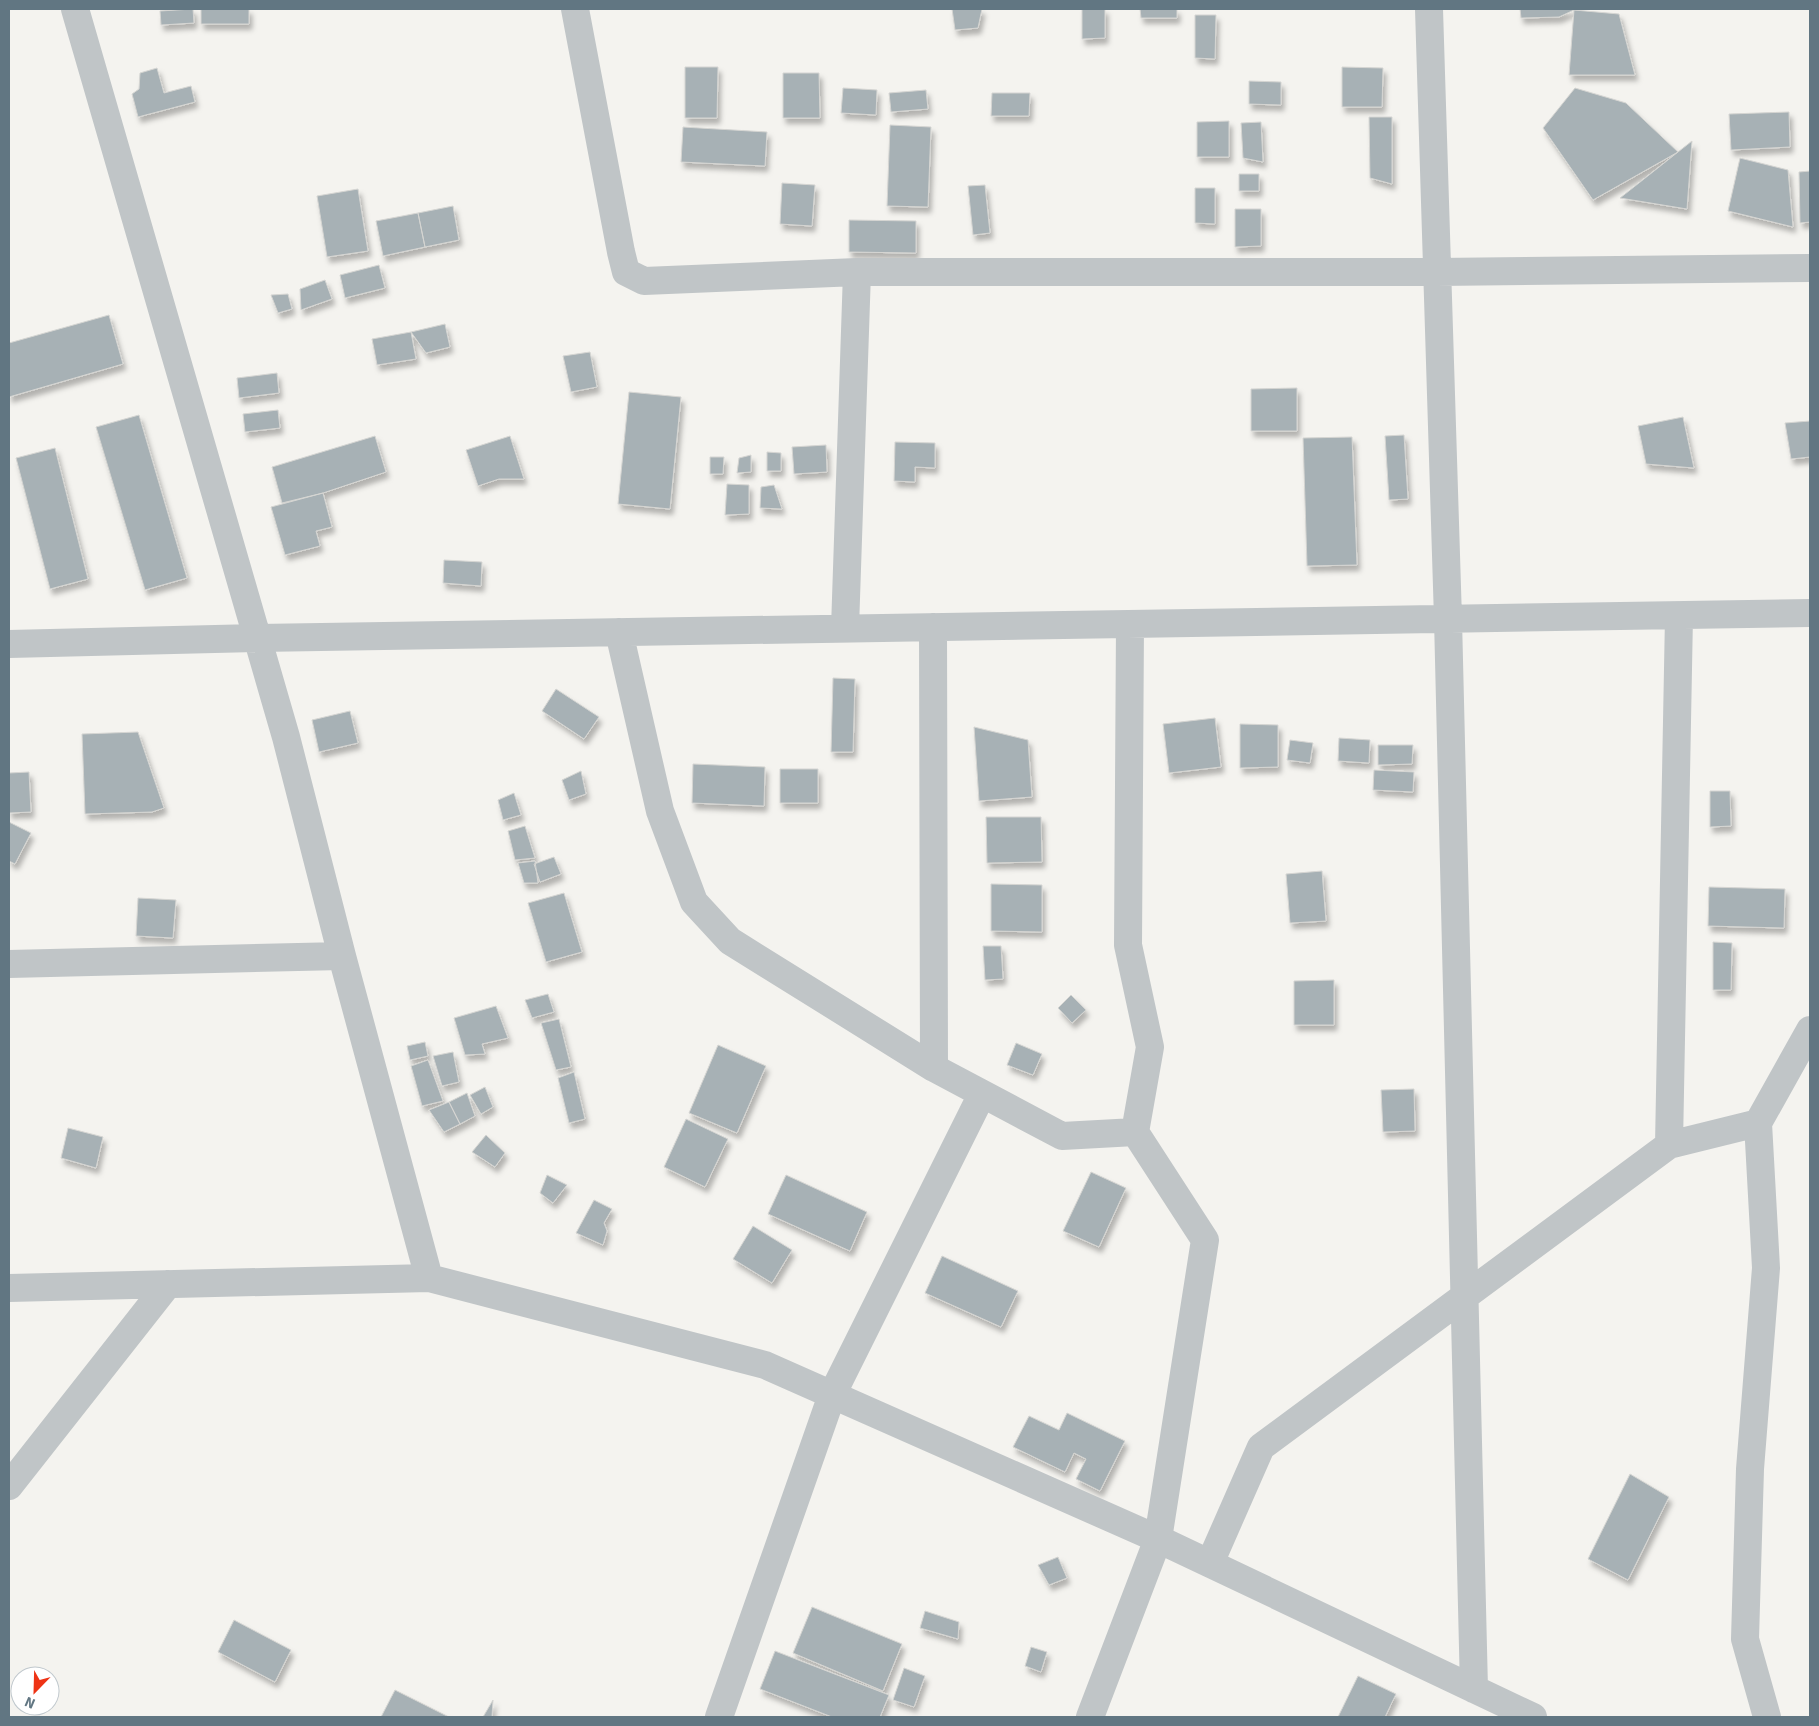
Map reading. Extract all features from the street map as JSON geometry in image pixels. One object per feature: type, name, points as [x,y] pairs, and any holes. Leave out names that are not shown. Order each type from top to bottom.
[{"type":"street","points":[[75,9],[286,737],[342,956],[429,1278]]},
{"type":"street","points":[[575,9],[626,272],[644,281],[857,272],[1437,272],[1810,268]]},
{"type":"street","points":[[1429,9],[1448,619],[1474,1689]]},
{"type":"street","points":[[845,628],[857,272]]},
{"type":"street","points":[[9,644],[258,638],[1810,613]]},
{"type":"street","points":[[1669,1146],[1680,616]]},
{"type":"street","points":[[1090,1717],[1158,1539],[1205,1240],[1135,1132],[1150,1047],[1128,945],[1130,624]]},
{"type":"street","points":[[933,627],[934,1068]]},
{"type":"street","points":[[619,632],[660,812],[694,902],[730,941],[934,1068],[1062,1136],[1135,1132]]},
{"type":"street","points":[[9,964],[342,956]]},
{"type":"street","points":[[1767,1717],[1745,1639],[1750,1469],[1766,1268],[1758,1123],[1810,1030]]},
{"type":"street","points":[[719,1717],[832,1394],[982,1094]]},
{"type":"street","points":[[1210,1563],[1261,1447],[1669,1146],[1758,1123]]},
{"type":"street","points":[[9,1288],[429,1278],[764,1365],[1158,1539],[1533,1717]]},
{"type":"street","points":[[9,1486],[168,1284]]},
{"type":"building","points":[[193,9],[194,23],[161,25],[160,11]]},
{"type":"building","points":[[201,9],[249,9],[249,24],[201,24]]},
{"type":"building","points":[[952,9],[982,9],[978,28],[955,30]]},
{"type":"building","points":[[1082,9],[1105,9],[1105,38],[1082,39]]},
{"type":"building","points":[[1140,9],[1177,9],[1177,18],[1141,18]]},
{"type":"building","points":[[1520,9],[1574,10],[1559,17],[1521,18]]},
{"type":"building","points":[[1574,10],[1619,14],[1635,75],[1569,75]]},
{"type":"building","points":[[1195,15],[1216,15],[1215,59],[1195,58]]},
{"type":"building","points":[[685,67],[718,67],[717,118],[685,118]]},
{"type":"building","points":[[1342,67],[1383,68],[1382,107],[1342,107]]},
{"type":"building","points":[[157,68],[164,93],[191,86],[195,102],[138,117],[132,94],[139,89],[140,73]]},
{"type":"building","points":[[783,73],[819,73],[820,118],[783,118]]},
{"type":"building","points":[[1249,81],[1281,82],[1281,105],[1249,104]]},
{"type":"building","points":[[843,88],[877,90],[876,115],[841,113]]},
{"type":"building","points":[[1575,88],[1626,103],[1678,152],[1593,200],[1543,128]]},
{"type":"building","points":[[926,90],[928,109],[891,112],[889,93]]},
{"type":"building","points":[[992,93],[1030,93],[1029,116],[991,116]]},
{"type":"building","points":[[1789,112],[1790,147],[1731,150],[1729,114]]},
{"type":"building","points":[[1369,117],[1392,117],[1392,184],[1370,178]]},
{"type":"building","points":[[1229,121],[1229,157],[1197,157],[1197,122]]},
{"type":"building","points":[[1261,122],[1263,162],[1243,158],[1241,123]]},
{"type":"building","points":[[890,125],[931,127],[928,207],[887,206]]},
{"type":"building","points":[[683,127],[767,132],[765,166],[681,162]]},
{"type":"building","points":[[1692,141],[1687,209],[1620,198],[1678,152]]},
{"type":"building","points":[[1740,158],[1788,170],[1793,227],[1728,211]]},
{"type":"building","points":[[1810,171],[1810,222],[1800,223],[1799,172]]},
{"type":"building","points":[[1239,174],[1259,174],[1259,191],[1239,191]]},
{"type":"building","points":[[782,183],[815,185],[812,226],[780,224]]},
{"type":"building","points":[[985,185],[990,233],[973,235],[968,186]]},
{"type":"building","points":[[1195,188],[1215,188],[1215,224],[1195,223]]},
{"type":"building","points":[[358,189],[368,251],[327,257],[317,196]]},
{"type":"building","points":[[453,206],[459,240],[425,247],[418,213]]},
{"type":"building","points":[[1235,209],[1261,209],[1261,246],[1235,247]]},
{"type":"building","points":[[418,213],[425,247],[383,256],[376,221]]},
{"type":"building","points":[[849,220],[916,221],[916,253],[849,252]]},
{"type":"building","points":[[379,265],[385,288],[345,298],[340,275]]},
{"type":"building","points":[[325,280],[332,299],[301,310],[300,289]]},
{"type":"building","points":[[288,294],[292,309],[278,313],[271,295]]},
{"type":"building","points":[[109,315],[123,364],[9,397],[9,343]]},
{"type":"building","points":[[445,324],[450,347],[426,353],[411,332]]},
{"type":"building","points":[[411,332],[416,359],[377,365],[372,339]]},
{"type":"building","points":[[590,352],[597,387],[571,392],[563,356]]},
{"type":"building","points":[[277,373],[279,393],[239,398],[237,378]]},
{"type":"building","points":[[1297,388],[1297,431],[1251,431],[1251,389]]},
{"type":"building","points":[[629,392],[681,397],[670,509],[618,504]]},
{"type":"building","points":[[278,410],[280,428],[245,432],[243,414]]},
{"type":"building","points":[[139,415],[187,578],[145,590],[96,427]]},
{"type":"building","points":[[1683,417],[1694,468],[1646,464],[1638,426]]},
{"type":"building","points":[[1810,421],[1810,457],[1791,459],[1785,423]]},
{"type":"building","points":[[1404,435],[1408,499],[1389,500],[1385,436]]},
{"type":"building","points":[[375,436],[386,472],[323,493],[282,503],[272,467]]},
{"type":"building","points":[[510,436],[524,479],[499,479],[478,486],[466,450]]},
{"type":"building","points":[[1352,437],[1357,565],[1307,566],[1303,438]]},
{"type":"building","points":[[895,442],[935,443],[935,468],[915,467],[915,482],[894,481]]},
{"type":"building","points":[[826,445],[827,472],[794,474],[792,447]]},
{"type":"building","points":[[55,448],[88,579],[50,589],[16,458]]},
{"type":"building","points":[[767,452],[781,453],[781,471],[767,471]]},
{"type":"building","points":[[751,455],[751,472],[737,473],[739,458]]},
{"type":"building","points":[[710,457],[724,457],[723,474],[710,474]]},
{"type":"building","points":[[727,484],[749,485],[749,514],[725,515]]},
{"type":"building","points":[[774,485],[782,509],[760,508],[761,487]]},
{"type":"building","points":[[323,493],[332,527],[316,531],[320,546],[285,555],[271,507]]},
{"type":"building","points":[[444,560],[482,562],[481,586],[443,583]]},
{"type":"building","points":[[833,678],[855,679],[853,752],[831,752]]},
{"type":"building","points":[[556,689],[599,717],[584,739],[542,711]]},
{"type":"building","points":[[350,711],[358,743],[319,752],[312,720]]},
{"type":"building","points":[[1215,718],[1221,767],[1169,773],[1163,724]]},
{"type":"building","points":[[1240,724],[1278,725],[1278,767],[1240,768]]},
{"type":"building","points":[[974,727],[1028,740],[1032,797],[979,801]]},
{"type":"building","points":[[138,732],[164,808],[152,812],[85,814],[82,734]]},
{"type":"building","points":[[1339,738],[1370,740],[1369,763],[1338,761]]},
{"type":"building","points":[[1290,740],[1313,743],[1310,763],[1287,760]]},
{"type":"building","points":[[1378,745],[1413,745],[1412,764],[1378,765]]},
{"type":"building","points":[[693,764],[765,767],[764,806],[692,803]]},
{"type":"building","points":[[780,769],[818,769],[818,803],[780,803]]},
{"type":"building","points":[[1374,770],[1414,772],[1413,792],[1373,790]]},
{"type":"building","points":[[581,771],[586,794],[569,800],[562,780]]},
{"type":"building","points":[[29,772],[31,812],[9,813],[9,773]]},
{"type":"building","points":[[1710,791],[1730,791],[1731,826],[1710,827]]},
{"type":"building","points":[[514,793],[521,815],[503,820],[498,800]]},
{"type":"building","points":[[986,817],[1041,817],[1042,862],[987,863]]},
{"type":"building","points":[[9,822],[31,833],[15,864],[9,861]]},
{"type":"building","points":[[525,826],[535,858],[515,860],[508,831]]},
{"type":"building","points":[[554,857],[561,874],[540,882],[534,864]]},
{"type":"building","points":[[535,861],[538,883],[524,883],[518,863]]},
{"type":"building","points":[[1322,871],[1326,921],[1290,923],[1286,874]]},
{"type":"building","points":[[991,884],[1042,885],[1042,932],[991,931]]},
{"type":"building","points":[[1709,887],[1785,889],[1784,928],[1708,926]]},
{"type":"building","points":[[564,893],[582,952],[546,962],[528,903]]},
{"type":"building","points":[[138,898],[176,900],[173,938],[136,936]]},
{"type":"building","points":[[1713,942],[1732,943],[1731,990],[1713,990]]},
{"type":"building","points":[[983,946],[1001,946],[1003,979],[985,980]]},
{"type":"building","points":[[1334,980],[1334,1025],[1294,1025],[1294,981]]},
{"type":"building","points":[[548,994],[554,1012],[532,1018],[525,1000]]},
{"type":"building","points":[[1071,995],[1086,1010],[1072,1023],[1058,1008]]},
{"type":"building","points":[[496,1006],[508,1038],[482,1044],[485,1054],[465,1055],[454,1018]]},
{"type":"building","points":[[559,1019],[571,1067],[556,1070],[541,1023]]},
{"type":"building","points":[[425,1042],[428,1056],[410,1060],[407,1046]]},
{"type":"building","points":[[1016,1043],[1042,1054],[1033,1075],[1007,1065]]},
{"type":"building","points":[[718,1045],[766,1066],[737,1133],[689,1113]]},
{"type":"building","points":[[453,1052],[459,1082],[442,1086],[433,1056]]},
{"type":"building","points":[[428,1060],[443,1101],[422,1106],[411,1066]]},
{"type":"building","points":[[574,1072],[585,1119],[569,1123],[558,1078]]},
{"type":"building","points":[[485,1087],[493,1107],[481,1114],[470,1095]]},
{"type":"building","points":[[1414,1089],[1415,1131],[1383,1132],[1381,1090]]},
{"type":"building","points":[[467,1093],[475,1116],[460,1124],[449,1102]]},
{"type":"building","points":[[449,1102],[460,1124],[444,1132],[429,1110]]},
{"type":"building","points":[[686,1119],[728,1139],[705,1187],[664,1167]]},
{"type":"building","points":[[68,1128],[103,1137],[96,1168],[61,1158]]},
{"type":"building","points":[[486,1135],[505,1153],[495,1167],[472,1152]]},
{"type":"building","points":[[1091,1172],[1126,1188],[1099,1247],[1063,1231]]},
{"type":"building","points":[[547,1175],[567,1185],[553,1203],[540,1193]]},
{"type":"building","points":[[786,1175],[867,1212],[850,1251],[768,1214]]},
{"type":"building","points":[[594,1200],[612,1209],[604,1223],[607,1231],[603,1245],[576,1233]]},
{"type":"building","points":[[753,1226],[792,1250],[772,1283],[733,1259]]},
{"type":"building","points":[[942,1256],[1018,1291],[1001,1327],[925,1293]]},
{"type":"building","points":[[1067,1413],[1125,1441],[1100,1491],[1076,1479],[1086,1459],[1074,1453],[1065,1472],[1013,1447],[1029,1416],[1059,1430]]},
{"type":"building","points":[[1630,1474],[1669,1497],[1628,1580],[1588,1559]]},
{"type":"building","points":[[1058,1557],[1067,1578],[1049,1585],[1038,1565]]},
{"type":"building","points":[[812,1607],[902,1644],[883,1691],[793,1653]]},
{"type":"building","points":[[925,1611],[959,1622],[958,1639],[920,1628]]},
{"type":"building","points":[[234,1620],[291,1650],[275,1682],[218,1652]]},
{"type":"building","points":[[1031,1647],[1047,1652],[1041,1672],[1025,1666]]},
{"type":"building","points":[[775,1651],[889,1695],[880,1717],[832,1717],[760,1689]]},
{"type":"building","points":[[904,1668],[925,1676],[914,1707],[893,1700]]},
{"type":"building","points":[[1358,1676],[1396,1694],[1385,1717],[1338,1717]]},
{"type":"building","points":[[395,1690],[449,1717],[381,1717]]},
{"type":"building","points":[[493,1700],[492,1717],[483,1717]]}]
